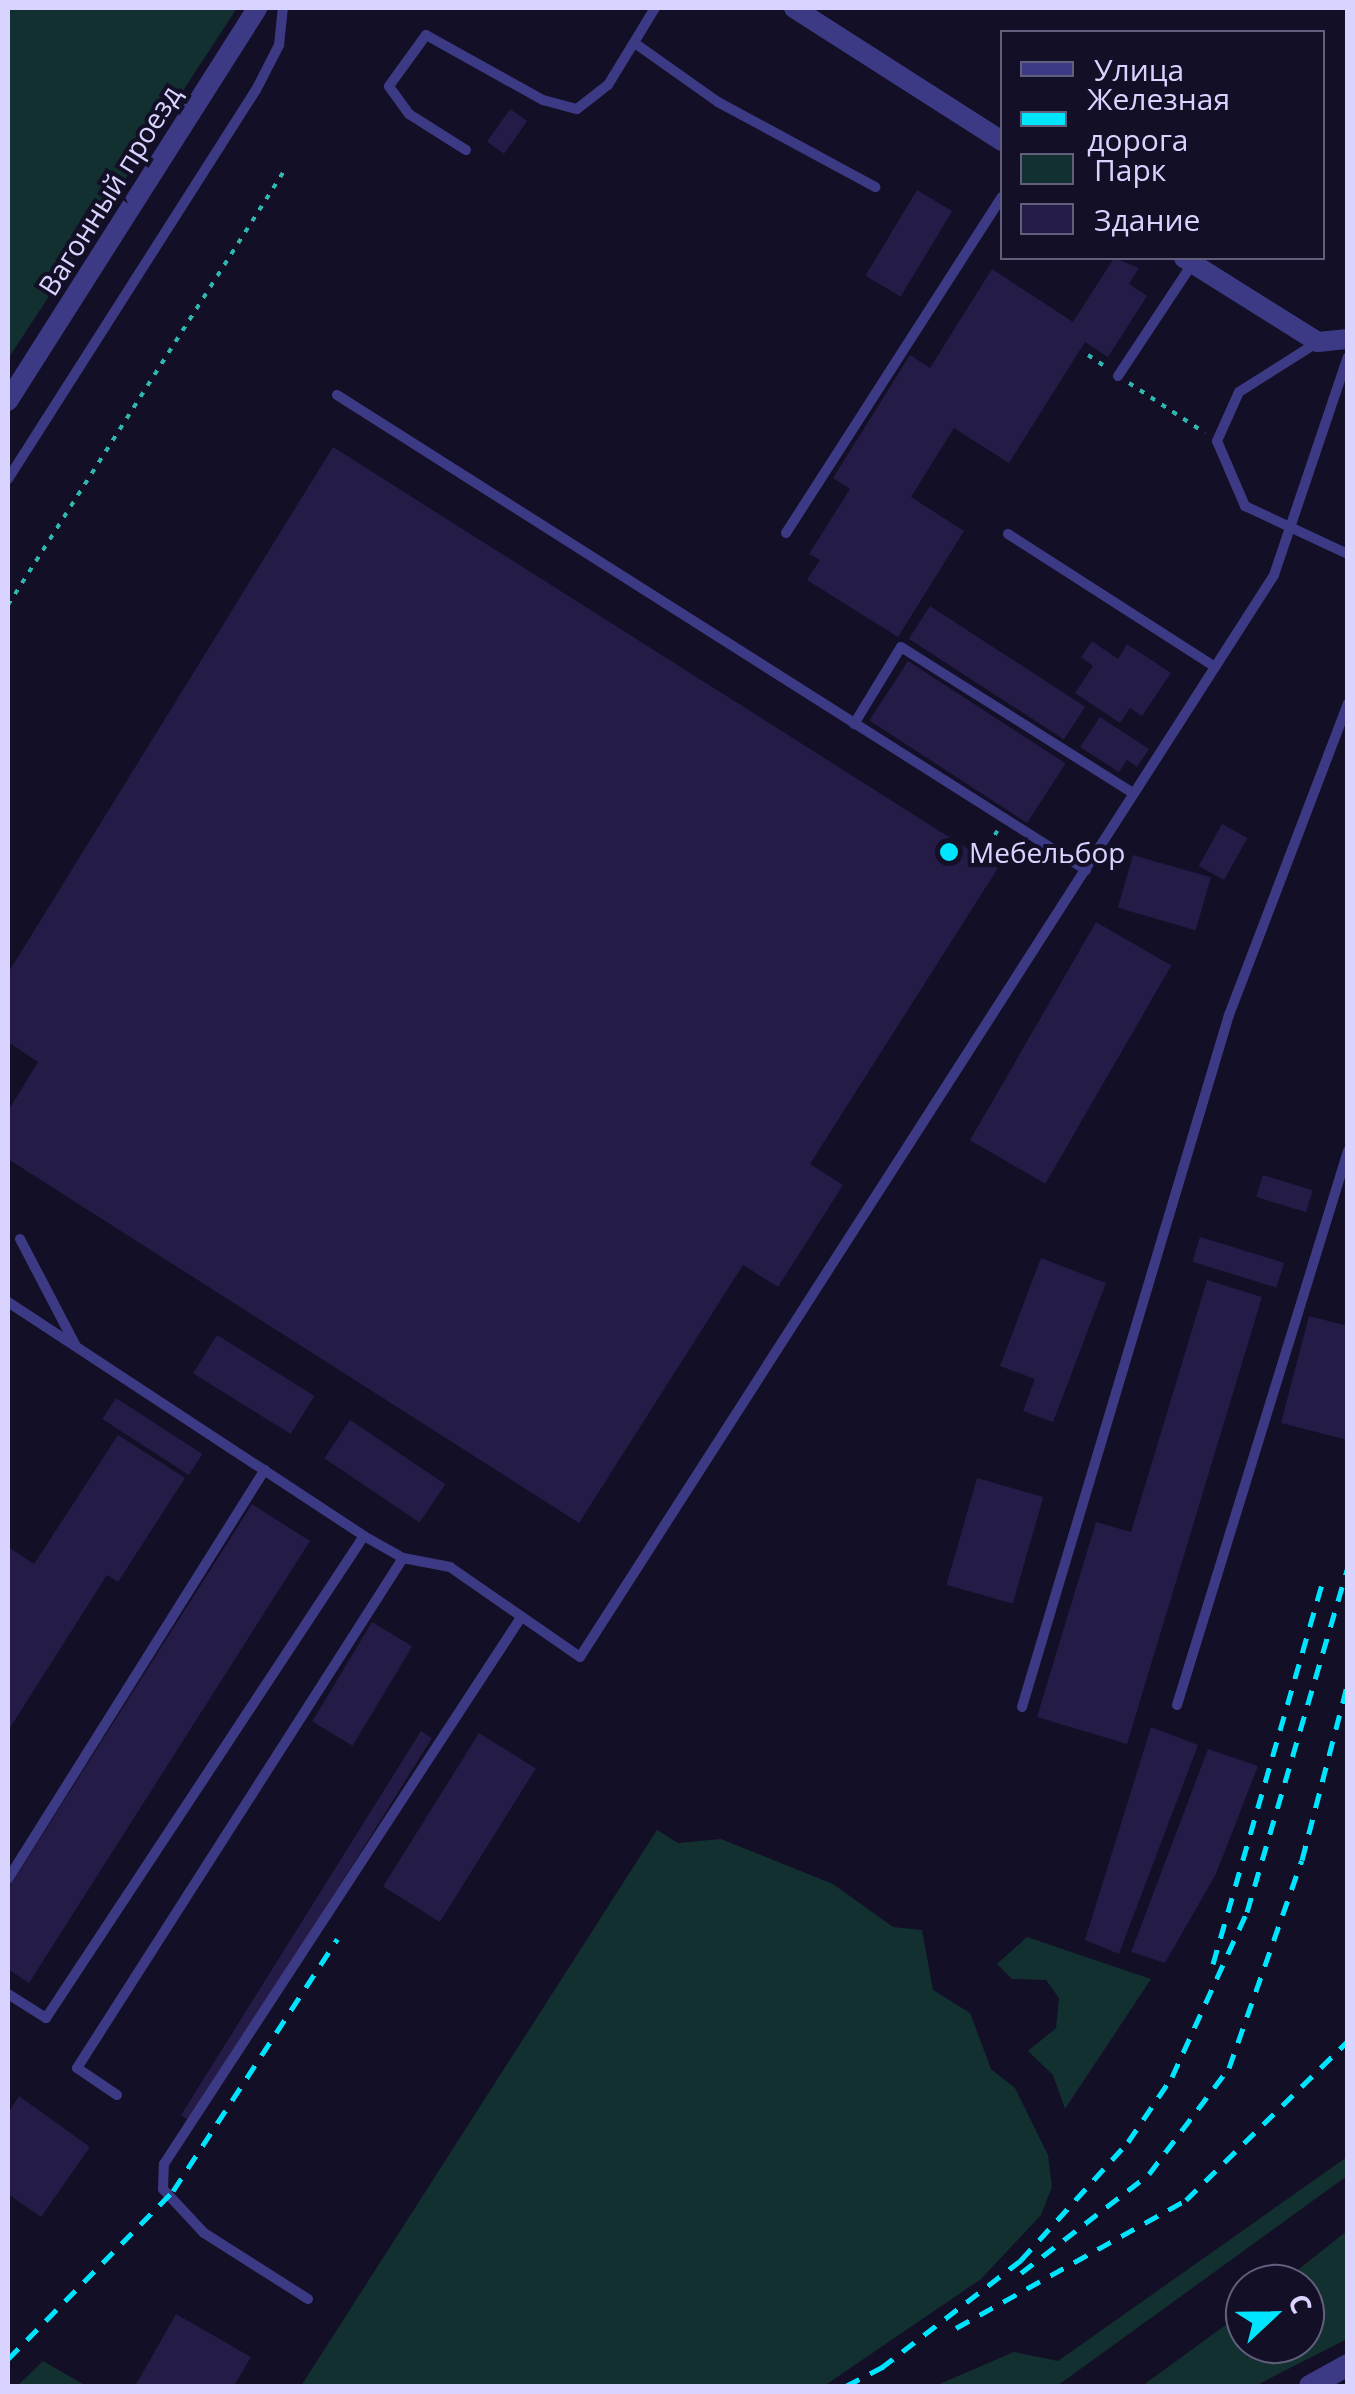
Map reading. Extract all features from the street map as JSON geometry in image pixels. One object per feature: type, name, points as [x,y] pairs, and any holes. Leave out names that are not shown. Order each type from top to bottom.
[{"type":"street","name":"Вагонный проезд","points":[[8,401],[257,8]]},
{"type":"street","points":[[794,8],[1000,140]]},
{"type":"street","points":[[1188,260],[1318,342],[1348,340]]},
{"type":"street","points":[[1310,2386],[1348,2366]]},
{"type":"lane","points":[[8,479],[256,90],[279,45],[284,8]]},
{"type":"lane","points":[[466,150],[409,114],[389,86],[426,34],[561,108],[590,102],[636,44],[655,8]]},
{"type":"lane","points":[[636,44],[718,102],[875,187]]},
{"type":"lane","points":[[786,533],[1000,199]]},
{"type":"lane","points":[[1118,376],[1188,260]]},
{"type":"lane","points":[[1318,342],[1239,392],[1216,440],[1232,492],[1293,532],[1348,554]]},
{"type":"lane","points":[[8,1302],[364,1536],[403,1558],[450,1568],[580,1657],[1215,667],[1293,532],[1348,357]]},
{"type":"lane","points":[[337,396],[1086,870]]},
{"type":"lane","points":[[1008,534],[1215,667]]},
{"type":"lane","points":[[854,724],[902,648],[1134,794]]},
{"type":"lane","points":[[1022,1707],[1229,1016],[1348,702]]},
{"type":"lane","points":[[1177,1705],[1348,1151]]},
{"type":"lane","points":[[20,1239],[77,1348]]},
{"type":"lane","points":[[8,1879],[264,1470]]},
{"type":"lane","points":[[8,1994],[46,2018],[364,1536]]},
{"type":"lane","points":[[118,2096],[77,2068],[403,1558]]},
{"type":"lane","points":[[308,2299],[204,2233],[163,2189],[164,2164],[520,1619]]},
{"type":"path","points":[[8,605],[286,168]]},
{"type":"path","points":[[1088,355],[1216,440]]},
{"type":"path","points":[[981,857],[1005,819]]},
{"type":"green space","points":[[8,8],[237,8],[8,359]]},
{"type":"green space","points":[[657,1830],[678,1843],[721,1839],[833,1884],[893,1927],[922,1930],[933,1990],[970,2013],[991,2069],[1015,2088],[1048,2155],[1052,2187],[1041,2215],[981,2279],[824,2386],[301,2386]]},
{"type":"green space","points":[[1027,1937],[1151,1979],[1065,2109],[1053,2075],[1028,2051],[1056,2028],[1059,1998],[1046,1980],[1012,1979],[997,1964]]},
{"type":"green space","points":[[1347,2157],[1347,2176],[1057,2386],[935,2386],[1014,2352],[1058,2361]]},
{"type":"green space","points":[[1347,2231],[1347,2339],[1325,2350],[1325,2264],[1305,2264]]},
{"type":"green space","points":[[1225,2326],[1225,2364],[1298,2364],[1255,2386],[1142,2386]]},
{"type":"green space","points":[[43,2361],[86,2386],[17,2386]]},
{"type":"building","points":[[510,109],[527,121],[504,154],[487,142]]},
{"type":"building","points":[[917,190],[952,211],[901,297],[865,276]]},
{"type":"building","points":[[1113,260],[1139,268],[1129,284],[1147,296],[1108,357],[1085,342],[1009,463],[954,428],[911,497],[964,531],[898,637],[807,580],[820,560],[809,554],[850,489],[833,478],[910,355],[930,368],[992,269],[1073,322]]},
{"type":"building","points":[[333,447],[998,868],[810,1164],[843,1185],[778,1287],[743,1265],[579,1523],[8,1159],[8,1111],[38,1062],[8,1042],[8,973]]},
{"type":"building","points":[[930,606],[1085,707],[1064,739],[909,639]]},
{"type":"building","points":[[1092,641],[1118,659],[1127,644],[1171,673],[1142,716],[1130,708],[1120,723],[1075,693],[1093,666],[1081,657]]},
{"type":"building","points":[[908,661],[1066,763],[1027,823],[869,721]]},
{"type":"building","points":[[1100,717],[1149,749],[1137,767],[1127,760],[1119,772],[1080,747]]},
{"type":"building","points":[[1222,824],[1247,838],[1224,880],[1199,866]]},
{"type":"building","points":[[1133,855],[1211,877],[1196,930],[1118,908]]},
{"type":"building","points":[[1096,922],[1171,966],[1045,1184],[970,1140]]},
{"type":"building","points":[[1263,1175],[1313,1190],[1306,1212],[1256,1197]]},
{"type":"building","points":[[1200,1237],[1284,1263],[1277,1288],[1192,1262]]},
{"type":"building","points":[[1041,1258],[1106,1283],[1053,1422],[1023,1411],[1035,1379],[1000,1366]]},
{"type":"building","points":[[1207,1280],[1262,1297],[1127,1744],[1037,1717],[1096,1522],[1131,1532]]},
{"type":"building","points":[[1309,1316],[1348,1326],[1348,1440],[1281,1423]]},
{"type":"building","points":[[217,1335],[315,1396],[291,1434],[193,1373]]},
{"type":"building","points":[[116,1398],[202,1454],[189,1475],[102,1419]]},
{"type":"building","points":[[350,1420],[445,1484],[420,1522],[324,1458]]},
{"type":"building","points":[[118,1435],[185,1478],[118,1582],[107,1575],[8,1731],[8,1547],[34,1564]]},
{"type":"building","points":[[977,1478],[1043,1497],[1013,1604],[946,1585]]},
{"type":"building","points":[[252,1504],[310,1541],[29,1983],[8,1969],[8,1889]]},
{"type":"building","points":[[372,1622],[412,1646],[353,1746],[312,1721]]},
{"type":"building","points":[[1151,1727],[1198,1745],[1119,1954],[1085,1940]]},
{"type":"building","points":[[421,1731],[432,1738],[192,2122],[181,2115]]},
{"type":"building","points":[[479,1733],[536,1769],[440,1922],[383,1886]]},
{"type":"building","points":[[1208,1749],[1258,1766],[1216,1874],[1165,1963],[1131,1952]]},
{"type":"building","points":[[19,2096],[90,2147],[41,2217],[8,2194],[8,2113]]},
{"type":"building","points":[[176,2314],[251,2357],[234,2386],[135,2386]]},
{"type":"railway","points":[[881,2368],[1021,2260],[1128,2142],[1172,2077],[1247,1912],[1348,1567]]},
{"type":"railway","points":[[1213,1964],[1324,1577]]},
{"type":"railway","points":[[1021,2273],[1149,2174],[1229,2068],[1302,1860],[1348,1682]]},
{"type":"railway","points":[[8,2359],[173,2191],[337,1939]]},
{"type":"railway","points":[[956,2328],[1186,2200],[1348,2041]]},
{"type":"railway","points":[[846,2386],[894,2361]]},
{"type":"place","name":"Мебельбор","points":[[949,852]]}]
